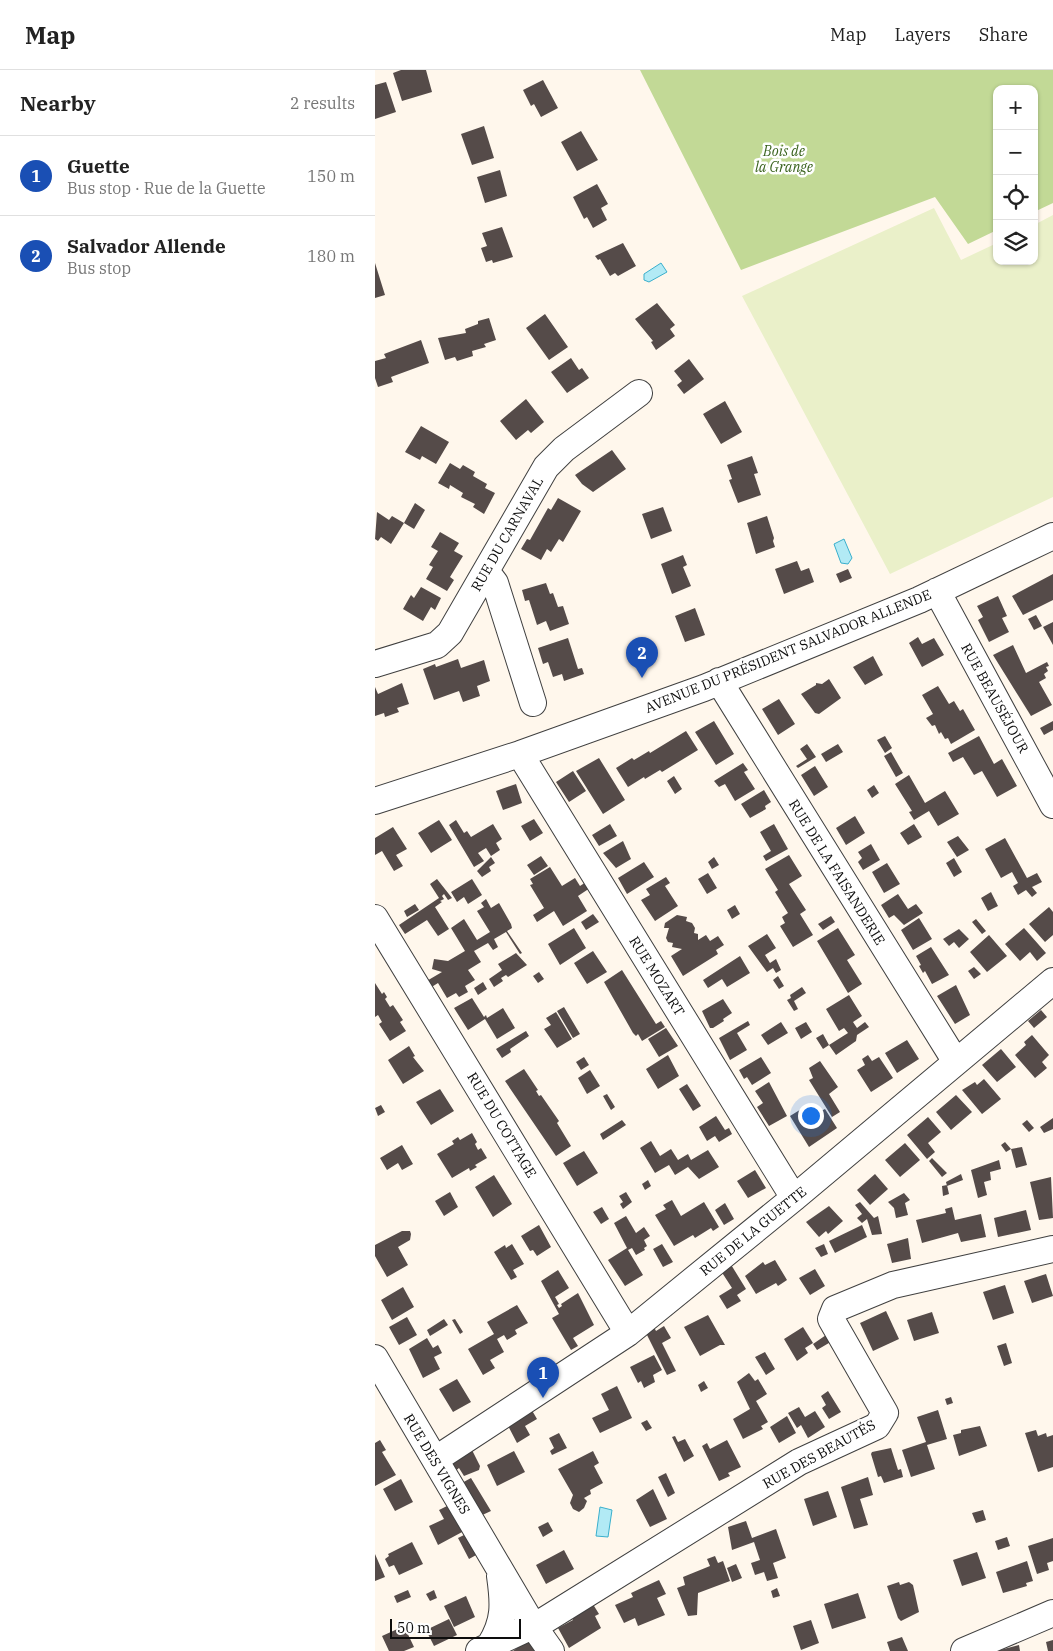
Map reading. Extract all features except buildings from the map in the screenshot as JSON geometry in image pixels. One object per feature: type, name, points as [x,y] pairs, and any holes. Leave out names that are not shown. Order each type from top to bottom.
[{"type":"street","name":"RUE DU CARNAVAL","points":[[375,664],[437,645],[450,633],[546,467],[564,449],[639,393]]},
{"type":"street","name":"AVENUE DU PRÉSIDENT SALVADOR ALLENDE","points":[[375,801],[520,754],[719,681],[937,591],[1053,536]]},
{"type":"street","points":[[486,571],[495,583],[533,703]]},
{"type":"street","name":"RUE BEAUSÉJOUR","points":[[937,591],[1053,805]]},
{"type":"street","name":"RUE DE LA FAISANDERIE","points":[[719,681],[956,1062]]},
{"type":"street","name":"RUE MOZART","points":[[520,754],[794,1198]]},
{"type":"street","name":"RUE DU COTTAGE","points":[[375,918],[628,1333]]},
{"type":"street","name":"RUE DE LA GUETTE","points":[[436,1459],[628,1333],[794,1198],[1053,980]]},
{"type":"street","name":"RUE DES BEAUTÉS","points":[[532,1624],[545,1620],[799,1462],[877,1426],[885,1412],[831,1319],[835,1309],[893,1285],[1053,1249]]},
{"type":"street","name":"RUE DES VIGNES","points":[[375,1358],[532,1624],[551,1651]]},
{"type":"street","name":"RUE DES VIGNES","points":[[485,1648],[500,1629],[504,1602],[500,1570]]},
{"type":"street","points":[[964,1651],[1053,1613]]},
{"type":"street","points":[[485,1648],[532,1624]]},
{"type":"green space","name":"Bois de la Grange","points":[[640,70],[1053,70],[1053,203],[1038,210],[1038,85],[993,85],[993,232],[968,244],[935,197],[741,270]]},
{"type":"green space","points":[[934,208],[961,260],[993,245],[993,265],[1038,265],[1038,223],[1053,215],[1053,497],[890,574],[742,296]]},
{"type":"water","points":[[661,263],[667,272],[649,282],[644,280],[644,274]]},
{"type":"water","points":[[844,539],[852,558],[848,564],[841,563],[834,544]]},
{"type":"water","points":[[600,1507],[612,1510],[608,1537],[596,1536]]},
{"type":"place","name":"Salvador Allende","points":[[642,678]]},
{"type":"place","name":"Guette","points":[[543,1398]]}]
